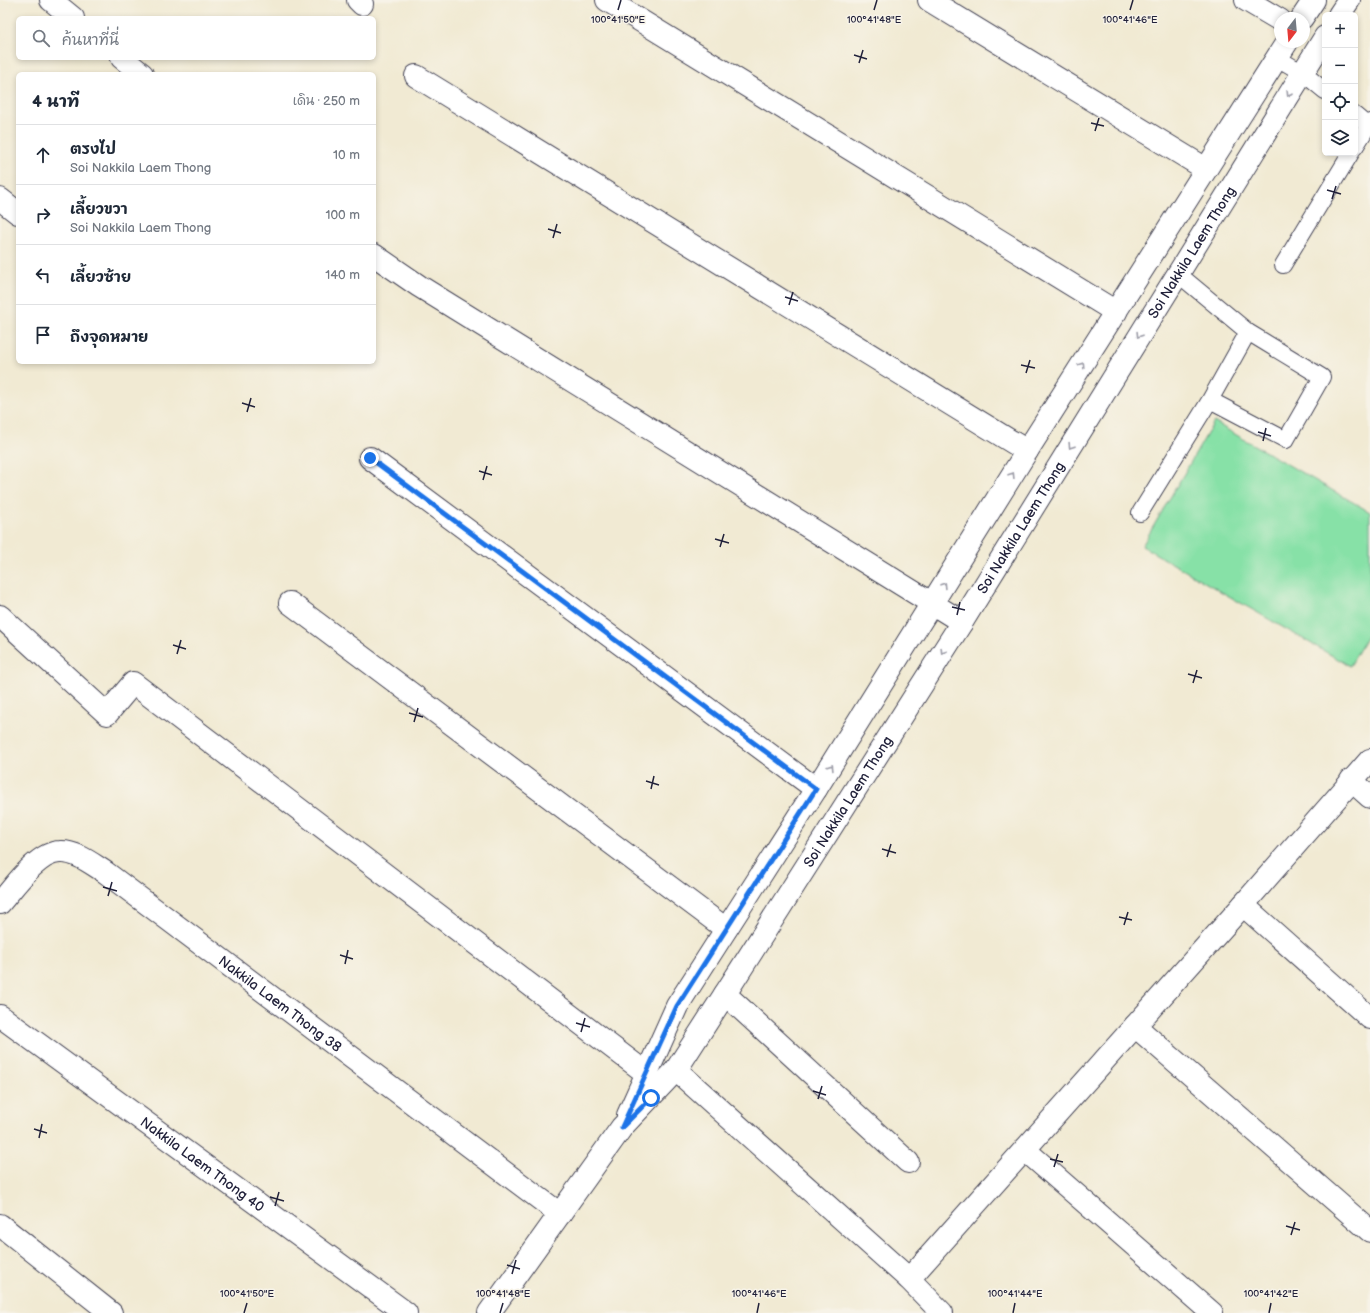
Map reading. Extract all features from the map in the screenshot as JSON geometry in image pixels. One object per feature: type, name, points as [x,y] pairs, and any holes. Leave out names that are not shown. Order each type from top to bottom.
[{"type":"street","points":[[51,0],[71,16]]},
{"type":"street","points":[[607,0],[1116,312]]},
{"type":"street","points":[[929,0],[1206,169]]},
{"type":"street","points":[[1246,0],[1274,16]]},
{"type":"street","points":[[1306,12],[1314,0]]},
{"type":"street","points":[[1341,12],[1349,0]]},
{"type":"street","name":"Soi Nakkila Laem Thong","points":[[489,1313],[622,1127],[676,1070],[726,994],[962,622],[1322,42]]},
{"type":"street","name":"Soi Nakkila Laem Thong","points":[[622,1127],[677,1006],[816,789],[1027,451],[1282,50]]},
{"type":"street","points":[[124,60],[140,72]]},
{"type":"street","points":[[416,76],[1027,451]]},
{"type":"street","points":[[0,199],[16,211]]},
{"type":"street","points":[[376,256],[419,286],[962,622]]},
{"type":"street","points":[[370,458],[816,789]]},
{"type":"street","points":[[290,603],[726,929]]},
{"type":"street","points":[[0,616],[107,714],[133,683],[646,1073]]},
{"type":"street","points":[[909,1279],[1243,906],[1351,780],[1370,760]]},
{"type":"street","points":[[1351,780],[1370,796]]},
{"type":"street","name":"Nakkila Laem Thong 38","points":[[0,903],[36,862],[60,852],[79,856],[105,872],[560,1214]]},
{"type":"street","points":[[1243,906],[1370,1018]]},
{"type":"street","points":[[726,994],[908,1162]]},
{"type":"street","name":"Nakkila Laem Thong 40","points":[[0,1016],[406,1313]]},
{"type":"street","points":[[1135,1026],[1370,1231]]},
{"type":"street","points":[[676,1070],[909,1279],[942,1313]]},
{"type":"street","points":[[1025,1150],[1212,1313]]},
{"type":"street","points":[[0,1225],[110,1313]]},
{"type":"lane","points":[[1282,50],[1303,72],[1322,88]]},
{"type":"lane","points":[[1358,117],[1369,124],[1358,141]]},
{"type":"lane","points":[[1283,266],[1349,156]]},
{"type":"lane","points":[[1178,273],[1248,332],[1322,377],[1286,440],[1210,400]]},
{"type":"lane","points":[[1140,513],[1210,400],[1248,332]]},
{"type":"green space","points":[[1214,422],[1370,512],[1370,631],[1350,666],[1142,546]]},
{"type":"route","points":[[370,458],[816,789],[677,1006],[661,1038],[622,1127],[651,1098]]}]
